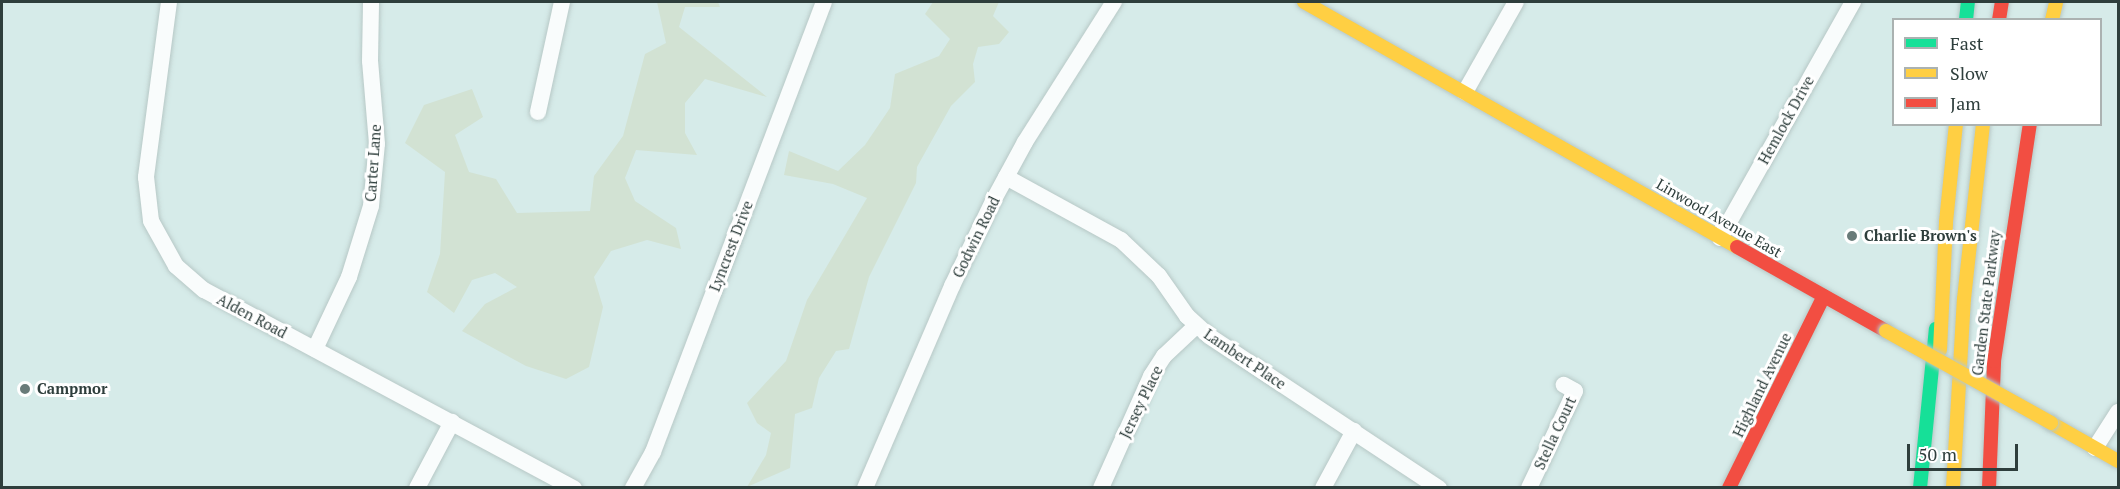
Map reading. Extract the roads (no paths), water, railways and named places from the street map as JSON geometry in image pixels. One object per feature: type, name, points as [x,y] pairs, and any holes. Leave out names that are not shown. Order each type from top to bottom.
[{"type":"main road","name":"Linwood Avenue East","points":[[1304,2],[1327,7],[1465,92],[2118,462]]},
{"type":"main road","points":[[1966,18],[1968,2]]},
{"type":"main road","points":[[1999,18],[2002,2]]},
{"type":"main road","points":[[2052,18],[2056,2]]},
{"type":"main road","points":[[1920,488],[1956,126]]},
{"type":"main road","name":"Garden State Parkway","points":[[1953,488],[1964,299],[1983,126]]},
{"type":"main road","name":"Garden State Parkway","points":[[1989,488],[1994,361],[2030,126]]},
{"type":"main road","points":[[1935,488],[1946,222]]},
{"type":"main road","name":"Highland Avenue","points":[[1730,488],[1824,296]]},
{"type":"street","name":"Alden Road","points":[[169,2],[146,177],[146,197],[158,236],[176,266],[204,290],[574,488]]},
{"type":"street","name":"Carter Lane","points":[[315,349],[349,277],[371,206],[377,144],[370,61],[371,2]]},
{"type":"street","points":[[538,112],[562,2]]},
{"type":"street","name":"Lyncrest Drive","points":[[633,488],[653,452],[824,2]]},
{"type":"street","name":"Godwin Road","points":[[865,488],[952,286],[1006,177],[1114,2]]},
{"type":"street","points":[[1465,92],[1516,2]]},
{"type":"street","name":"Hemlock Drive","points":[[1720,238],[1853,2]]},
{"type":"street","name":"Lambert Place","points":[[1006,177],[1121,240],[1159,276],[1196,326],[1439,488]]},
{"type":"street","name":"Jersey Place","points":[[1101,488],[1152,376],[1164,356],[1196,326]]},
{"type":"street","name":"Stella Court","points":[[1529,488],[1575,391],[1564,385]]},
{"type":"street","points":[[2095,448],[2118,412]]},
{"type":"street","points":[[417,488],[452,422]]},
{"type":"street","points":[[1323,488],[1354,431]]},
{"type":"place","name":"Charlie Brown's","points":[[1852,236]]},
{"type":"place","name":"Campmor","points":[[25,389]]}]
